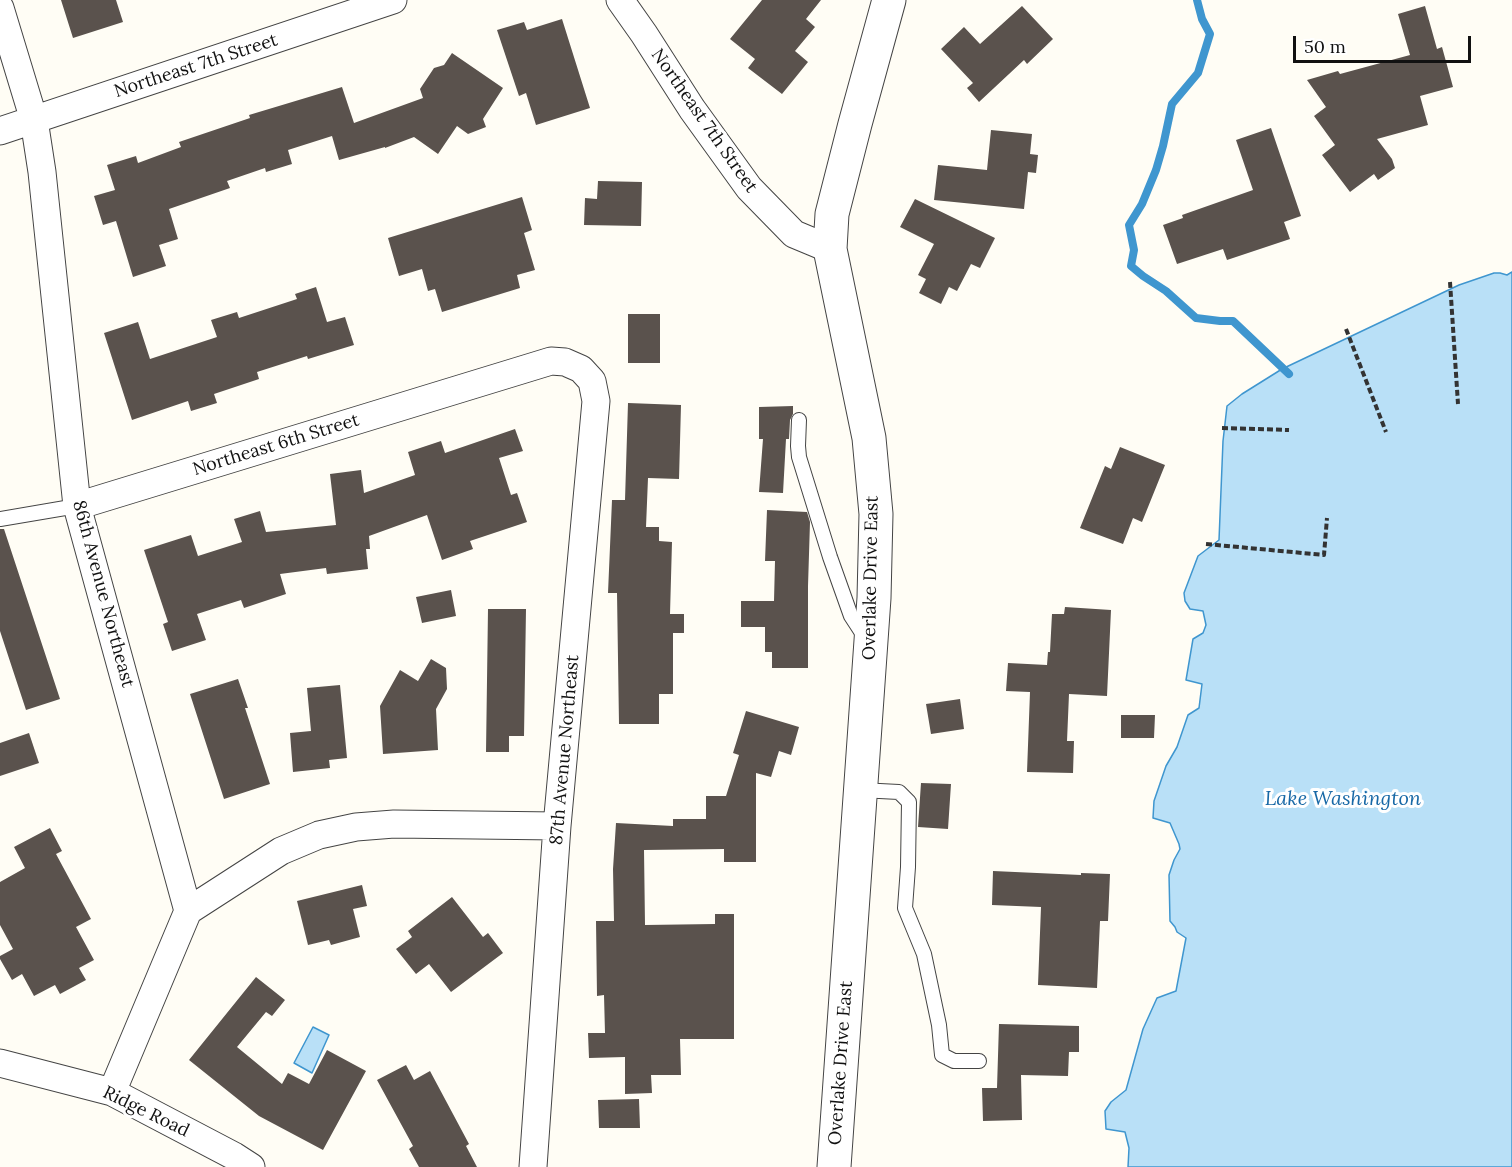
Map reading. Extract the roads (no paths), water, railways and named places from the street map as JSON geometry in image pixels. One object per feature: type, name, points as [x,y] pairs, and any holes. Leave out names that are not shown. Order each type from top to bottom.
[{"type":"street","name":"Northeast 7th Street","points":[[0,131],[393,0]]},
{"type":"street","name":"Northeast 7th Street","points":[[620,0],[692,110],[749,188],[794,234],[830,249]]},
{"type":"street","name":"Overlake Drive East","points":[[834,1167],[871,645],[876,514],[869,438],[830,249],[832,214],[889,0]]},
{"type":"street","name":"86th Avenue Northeast","points":[[0,8],[34,120],[42,172],[77,506],[188,910]]},
{"type":"street","name":"Northeast 6th Street","points":[[77,506],[551,361]]},
{"type":"street","name":"87th Avenue Northeast","points":[[533,1167],[557,826],[596,401],[592,381],[581,369],[565,362],[551,361]]},
{"type":"street","points":[[112,1092],[188,910],[281,851],[319,835],[356,827],[394,824],[557,826]]},
{"type":"street","name":"Ridge Road","points":[[0,1063],[112,1092],[251,1167]]},
{"type":"lane","points":[[799,420],[800,457],[830,557],[851,616],[871,645]]},
{"type":"lane","name":"Northeast 6th Street","points":[[0,519],[77,506]]},
{"type":"lane","points":[[860,790],[899,792],[909,802],[905,908],[924,954],[939,1025],[942,1055],[954,1061],[979,1061]]},
{"type":"water","name":"Lake Washington","points":[[1512,272],[1512,1167],[1128,1167],[1129,1148],[1125,1132],[1106,1129],[1105,1111],[1111,1102],[1126,1090],[1143,1029],[1157,998],[1176,991],[1186,938],[1177,932],[1170,921],[1169,875],[1180,849],[1179,844],[1170,823],[1153,818],[1154,801],[1188,715],[1199,708],[1202,684],[1186,680],[1193,639],[1203,633],[1206,625],[1203,611],[1190,609],[1185,601],[1184,593],[1198,556],[1219,540],[1223,441],[1227,406],[1282,369],[1459,285],[1494,273],[1507,275]]},
{"type":"water","points":[[313,1027],[329,1035],[312,1073],[294,1063]]},
{"type":"waterway","points":[[1197,0],[1202,19],[1210,34],[1198,73],[1172,104],[1156,170],[1142,204],[1129,225],[1134,250],[1131,266],[1166,291],[1196,318],[1233,321],[1289,374]]}]
